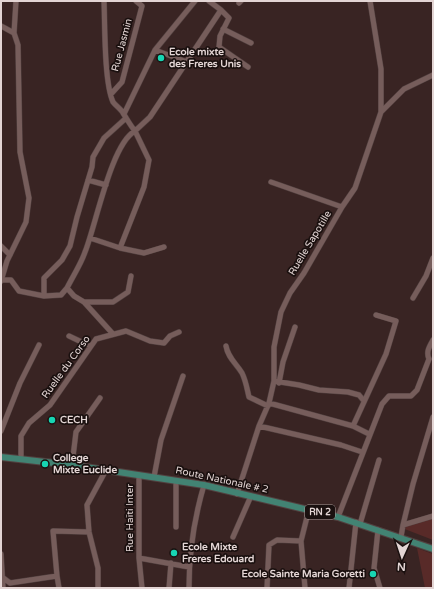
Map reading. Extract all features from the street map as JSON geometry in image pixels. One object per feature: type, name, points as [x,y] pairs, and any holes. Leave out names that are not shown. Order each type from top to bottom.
[{"type":"main road","name":"Route Nationale # 2","points":[[1,457],[72,464],[204,485],[338,517],[433,549]]},
{"type":"street","points":[[16,1],[14,33],[18,52],[20,152],[29,198],[26,222],[10,256],[1,280],[11,280],[23,294],[44,296],[61,295],[67,288],[85,254],[106,185],[125,139],[150,117],[221,10]]},
{"type":"street","points":[[104,1],[108,73],[111,94],[114,102],[135,131],[149,160],[144,186],[120,248]]},
{"type":"street","name":"Rue Jasmin","points":[[111,94],[122,82],[142,6],[136,1]]},
{"type":"street","points":[[209,1],[229,18],[220,36],[220,46],[226,53],[248,67]]},
{"type":"street","name":"Ruelle Sapotille","points":[[237,494],[259,426],[277,382],[274,347],[281,312],[290,293],[319,250],[342,207],[355,188],[381,112],[381,69],[370,1]]},
{"type":"street","points":[[44,296],[44,278],[62,260],[70,246],[93,157],[104,138],[125,116],[154,50],[193,2]]},
{"type":"street","points":[[2,26],[14,33]]},
{"type":"street","points":[[223,29],[251,43]]},
{"type":"street","points":[[154,50],[187,62]]},
{"type":"street","points":[[381,112],[404,89],[433,75]]},
{"type":"street","points":[[88,180],[106,185]]},
{"type":"street","points":[[271,182],[342,207]]},
{"type":"street","points":[[90,238],[120,248],[144,253],[164,247]]},
{"type":"street","points":[[1,246],[10,256]]},
{"type":"street","points":[[413,298],[426,276],[433,258]]},
{"type":"street","points":[[84,302],[113,302],[128,292],[131,276]]},
{"type":"street","points":[[67,288],[74,296],[84,302],[113,334]]},
{"type":"street","points":[[353,426],[386,354],[396,321],[376,315]]},
{"type":"street","points":[[295,327],[277,382],[319,390],[348,392],[359,395],[364,401]]},
{"type":"street","name":"Ruelle du Corso","points":[[20,459],[21,436],[29,423],[50,405],[96,339],[126,331],[150,341],[164,343],[170,336],[178,332]]},
{"type":"street","points":[[70,336],[90,346]]},
{"type":"street","points":[[338,517],[369,434],[382,404],[389,396],[411,396],[417,390],[431,359],[427,355],[428,348],[433,340]]},
{"type":"street","points":[[1,431],[20,383],[39,344]]},
{"type":"street","points":[[226,346],[228,355],[241,371],[246,380],[249,397],[268,405],[353,426],[369,434]]},
{"type":"street","points":[[154,477],[161,440],[183,376]]},
{"type":"street","points":[[72,464],[76,432],[100,398]]},
{"type":"street","points":[[401,537],[413,484],[433,417]]},
{"type":"street","points":[[259,426],[341,445],[362,452]]},
{"type":"street","points":[[349,588],[358,523],[379,460]]},
{"type":"street","points":[[98,588],[98,568],[89,532],[87,505],[106,470]]},
{"type":"street","name":"Rue Haïti Inter","points":[[139,475],[139,558],[189,567]]},
{"type":"street","points":[[176,481],[176,527]]},
{"type":"street","points":[[189,588],[189,567],[196,512],[204,485]]},
{"type":"street","points":[[233,537],[251,496]]},
{"type":"street","points":[[305,588],[300,541],[309,509]]},
{"type":"street","points":[[403,525],[433,516]]},
{"type":"street","points":[[378,530],[374,568],[380,588]]},
{"type":"street","points":[[59,588],[53,531],[89,532]]},
{"type":"street","points":[[267,588],[269,545],[277,540],[300,541]]},
{"type":"street","points":[[1,554],[3,588]]},
{"type":"street","points":[[139,558],[142,588]]},
{"type":"street","points":[[169,588],[171,563]]},
{"type":"street","points":[[2,577],[10,583],[58,576]]},
{"type":"shaded area","points":[[433,514],[433,540],[402,528]]},
{"type":"shaded area","points":[[417,548],[433,554],[433,588],[425,588]]},
{"type":"place","name":"Ecole mixte des Freres Unis","points":[[161,58]]},
{"type":"place","name":"CECH","points":[[52,420]]},
{"type":"place","name":"College Mixte Euclide","points":[[45,464]]},
{"type":"place","name":"Ecole Mixte Freres Edouard","points":[[174,553]]},
{"type":"place","name":"Ecole Sainte Maria Goretti","points":[[373,574]]}]
